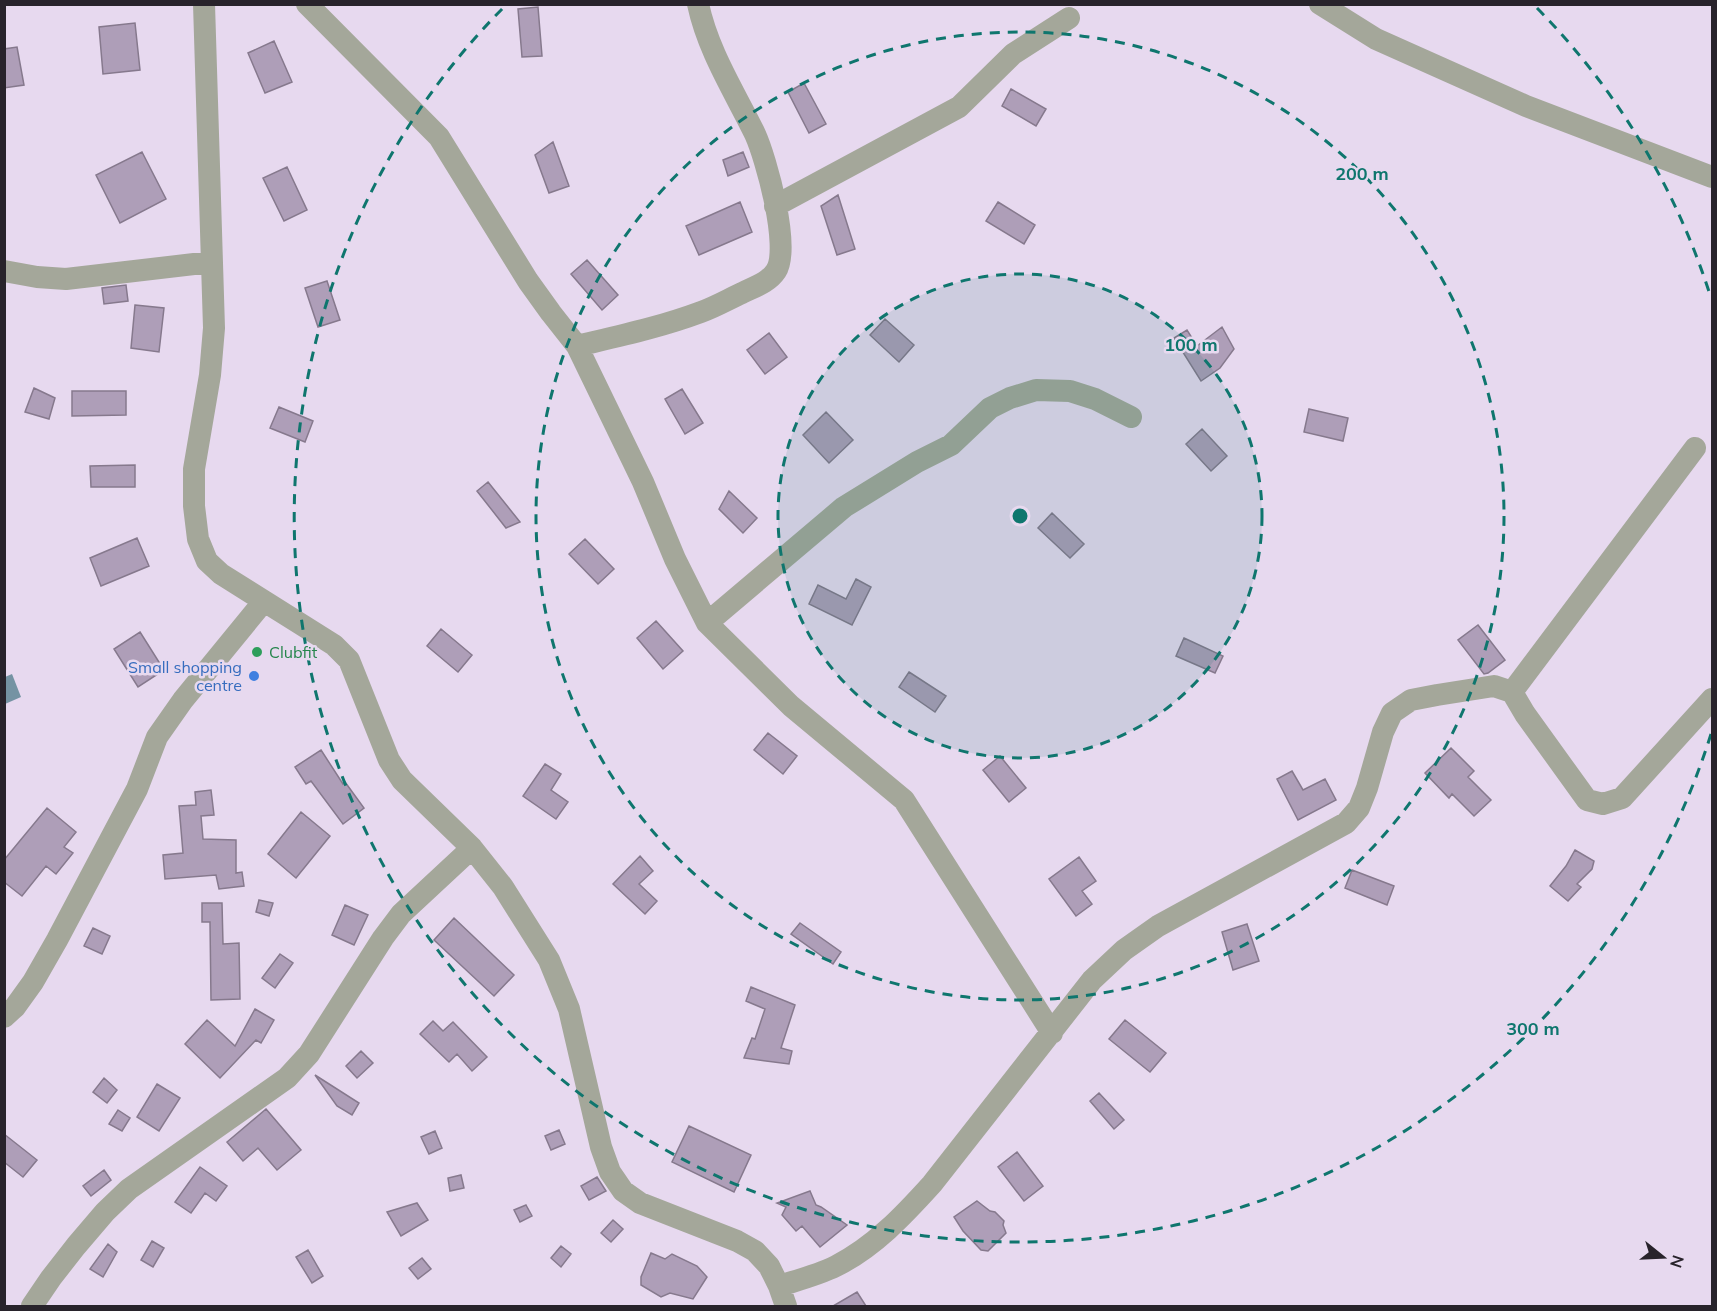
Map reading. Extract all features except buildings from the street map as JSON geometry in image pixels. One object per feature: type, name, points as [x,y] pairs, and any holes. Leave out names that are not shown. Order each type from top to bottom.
[{"type":"street","points":[[204,4],[214,328],[210,375],[194,469],[194,506],[198,539],[207,561],[221,574],[334,645],[349,660],[389,760],[402,780],[472,848],[503,887],[549,960],[560,984],[569,1009],[601,1147],[610,1172],[623,1191],[640,1203],[737,1241],[755,1251],[769,1266],[782,1296],[837,1266],[877,1239],[904,1215],[939,1175],[1092,980],[1133,944],[1158,926],[1346,823],[1359,808],[1383,732],[1392,713],[1412,700],[1494,686],[1512,692],[1525,714],[1587,800],[1603,804],[1622,798],[1713,699]]},
{"type":"street","points":[[307,4],[439,137],[528,281],[577,346],[643,482],[675,559],[707,623],[791,706],[904,800],[1052,1033]]},
{"type":"street","points":[[577,346],[658,326],[702,312],[766,282],[777,270],[781,256],[781,234],[763,151],[714,55],[702,26],[698,4]]},
{"type":"street","points":[[1320,4],[1376,39],[1526,106],[1713,177]]},
{"type":"street","points":[[775,206],[959,107],[1013,54],[1069,18]]},
{"type":"street","points":[[4,271],[66,279],[211,262]]},
{"type":"street","points":[[707,623],[844,507],[917,462],[951,445],[990,408],[1010,398],[1036,390],[1070,391],[1095,399],[1131,417]]},
{"type":"street","points":[[1512,692],[1695,448]]},
{"type":"street","points":[[4,1017],[15,1007],[33,982],[57,940],[137,789],[157,737],[183,700],[264,601]]},
{"type":"street","points":[[32,1306],[76,1246],[105,1212],[129,1189],[287,1078],[309,1054],[383,938],[401,914],[472,848]]},
{"type":"water","points":[[12,674],[21,697],[5,704],[5,677]]},
{"type":"place","name":"Clubfit","points":[[257,652]]},
{"type":"place","name":"Small shopping centre","points":[[254,676]]}]
